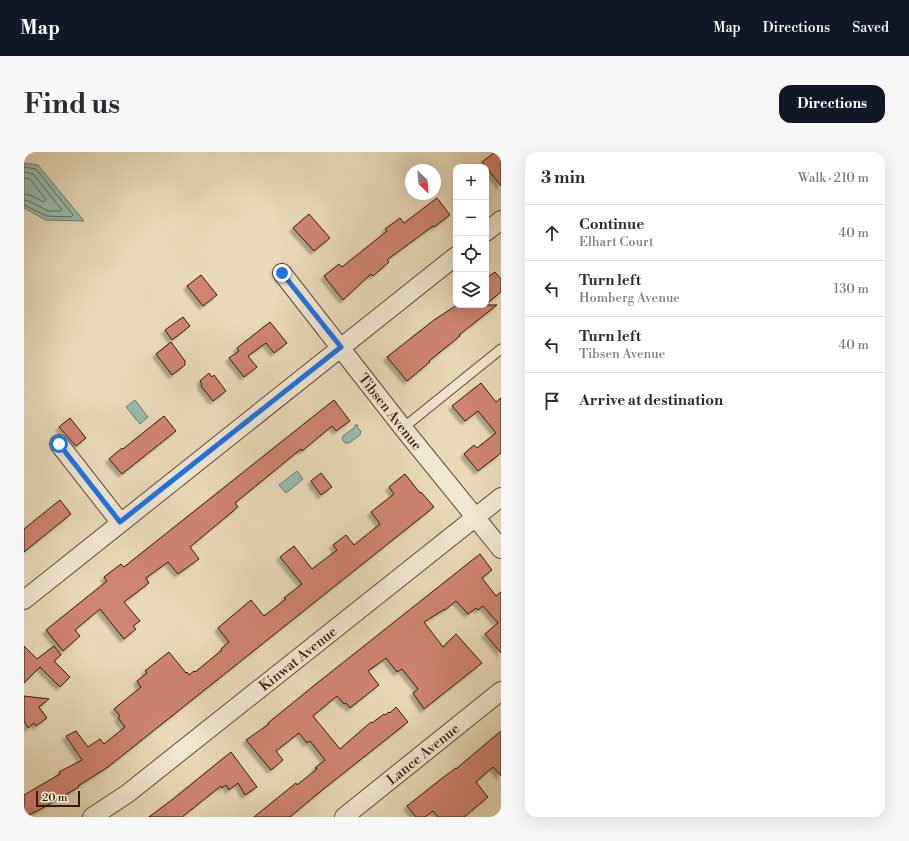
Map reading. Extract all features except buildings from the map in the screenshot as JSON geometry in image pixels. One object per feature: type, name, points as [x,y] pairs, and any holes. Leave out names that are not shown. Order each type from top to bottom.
[{"type":"street","points":[[489,230],[501,220]]},
{"type":"street","points":[[24,600],[120,522],[453,258]]},
{"type":"street","name":"Tibsen Avenue","points":[[282,273],[403,428],[501,548]]},
{"type":"street","points":[[59,444],[120,522]]},
{"type":"street","name":"Kinwat Avenue","points":[[92,817],[133,789],[501,496]]},
{"type":"street","name":"Lance Avenue","points":[[344,817],[501,691]]},
{"type":"lane","points":[[403,428],[501,349]]},
{"type":"water","points":[[24,163],[38,165],[84,221],[46,220],[24,208]]},
{"type":"water","points":[[135,400],[148,417],[140,424],[126,407]]},
{"type":"water","points":[[355,425],[358,425],[357,427],[361,431],[360,435],[349,443],[345,443],[342,439],[343,436],[355,427]]},
{"type":"water","points":[[297,471],[303,479],[286,493],[279,485]]},
{"type":"route","points":[[59,444],[120,522],[341,347],[282,273]]}]
